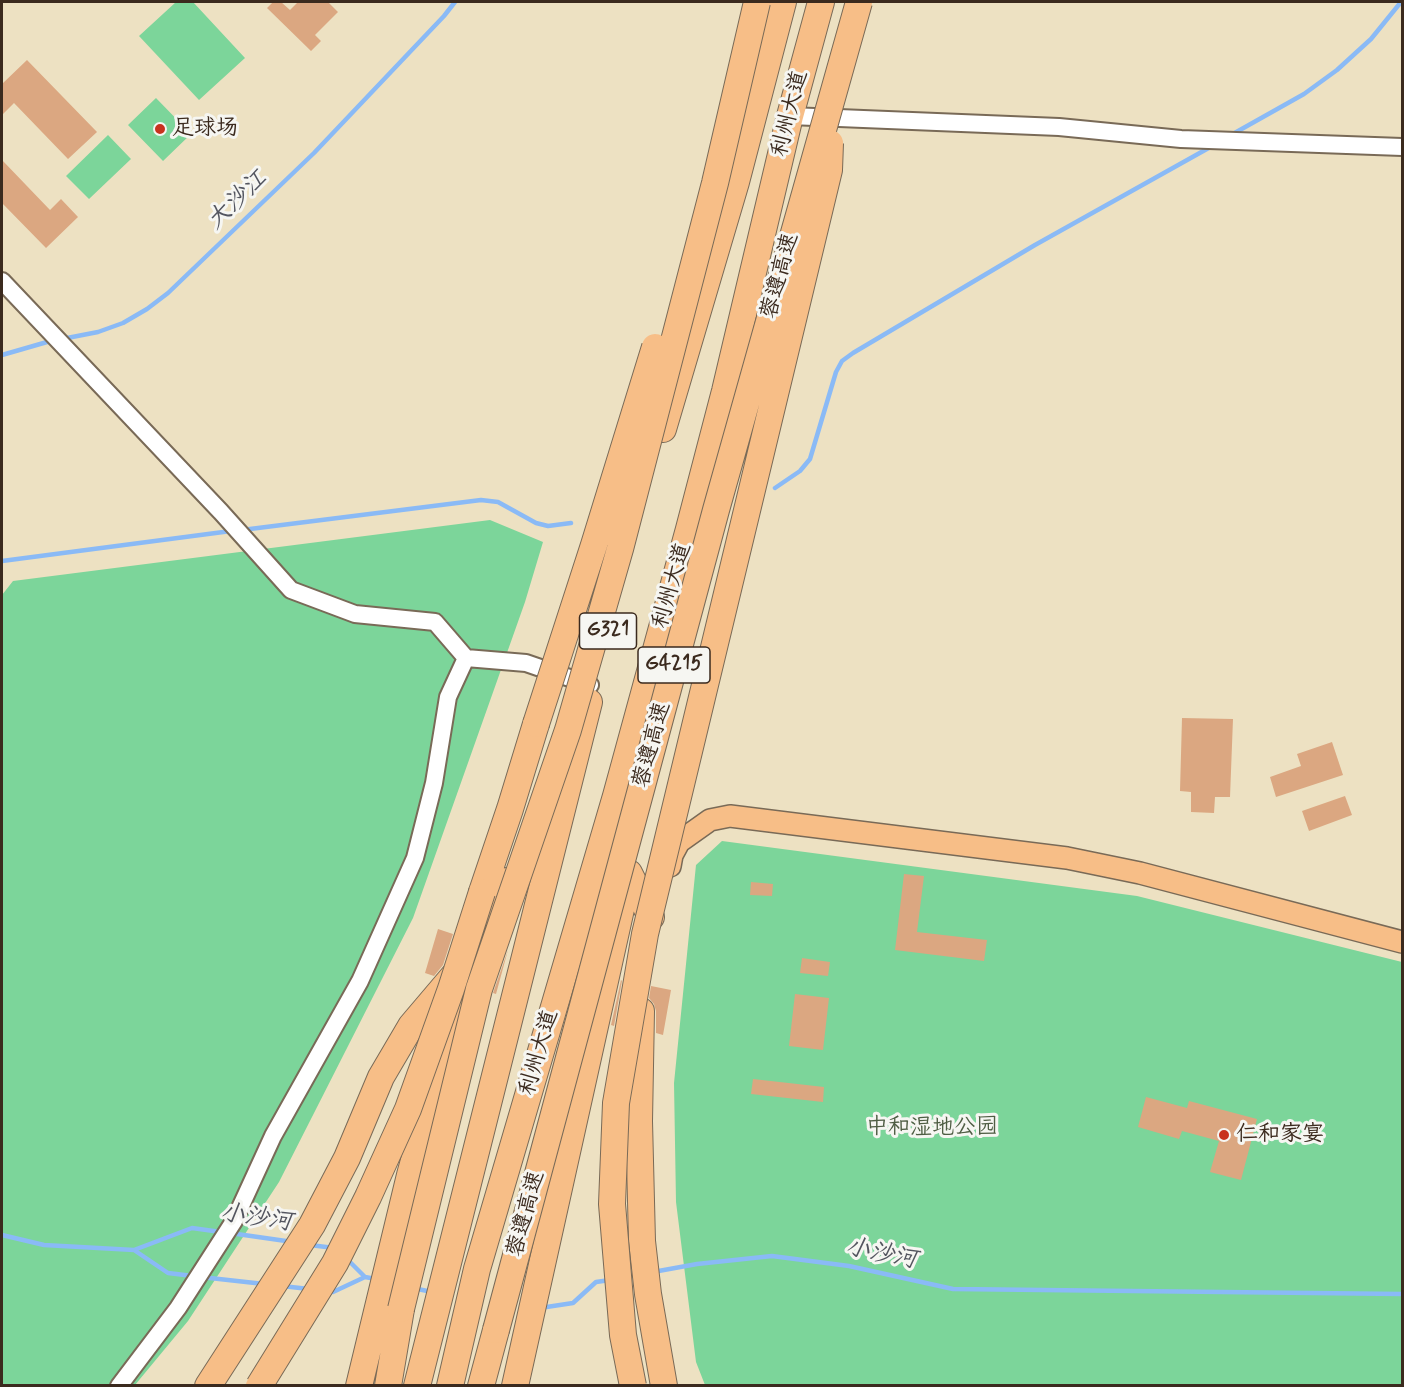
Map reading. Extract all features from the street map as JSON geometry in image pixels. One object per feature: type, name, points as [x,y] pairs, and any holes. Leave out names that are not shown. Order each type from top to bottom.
[{"type":"highway","points":[[359,1386],[390,1305],[479,989],[568,730],[620,549],[715,183],[757,2]]},
{"type":"highway","name":"利州大道","points":[[417,1386],[582,727],[645,490],[736,182],[783,2]]},
{"type":"highway","name":"利州大道","points":[[450,1386],[477,1269],[616,796],[726,391],[790,116],[821,2]]},
{"type":"highway","name":"蓉遵高速","points":[[481,1386],[618,871],[832,92],[859,2]]},
{"type":"highway","points":[[633,1386],[623,1335],[612,1204],[616,1103],[645,934],[829,170],[832,92]]},
{"type":"highway","points":[[259,1386],[335,1263],[408,1109],[451,989],[510,809],[674,288],[715,183]]},
{"type":"highway","points":[[388,1386],[392,1251],[410,1175],[470,957],[582,727]]},
{"type":"highway","points":[[616,796],[629,873],[658,931]]},
{"type":"highway","points":[[515,1386],[629,873]]},
{"type":"highway","points":[[208,1386],[312,1225],[347,1158],[381,1077],[411,1026],[470,957]]},
{"type":"highway","points":[[641,1011],[639,1121],[642,1241],[648,1294],[664,1386]]},
{"type":"main road","points":[[641,1011],[672,855],[679,842],[710,820],[730,816],[1067,858],[1140,873],[1402,942]]},
{"type":"street","points":[[790,116],[1059,128],[1181,139],[1402,147]]},
{"type":"street","points":[[2,281],[221,512],[291,590],[355,614],[435,622],[466,658],[526,663],[593,686]]},
{"type":"street","points":[[119,1386],[178,1308],[234,1221],[273,1136],[360,981],[415,858],[434,783],[448,697],[466,658]]},
{"type":"green space","points":[[176,2],[193,2],[245,58],[199,100],[139,36]]},
{"type":"green space","name":"足球场","points":[[156,98],[191,134],[163,161],[128,125]]},
{"type":"green space","points":[[108,135],[131,159],[89,199],[66,176]]},
{"type":"green space","points":[[490,520],[543,542],[525,602],[413,918],[279,1182],[188,1321],[135,1385],[2,1385],[2,595],[13,581]]},
{"type":"green space","name":"中和湿地公园","points":[[722,841],[1137,896],[1402,962],[1402,1385],[705,1385],[696,1362],[676,1202],[674,1083],[696,865]]},
{"type":"building","points":[[273,2],[281,2],[290,10],[298,2],[328,2],[338,12],[315,35],[321,41],[311,51],[267,8]]},
{"type":"building","points":[[27,60],[97,132],[68,159],[14,103],[2,115],[2,84]]},
{"type":"building","points":[[2,160],[50,210],[61,199],[78,217],[46,248],[2,203]]},
{"type":"building","points":[[1182,718],[1233,719],[1230,797],[1215,797],[1214,813],[1191,812],[1191,792],[1180,791]]},
{"type":"building","points":[[1332,742],[1343,775],[1276,797],[1270,777],[1301,766],[1297,754]]},
{"type":"building","points":[[1345,796],[1352,815],[1309,831],[1302,811]]},
{"type":"building","points":[[904,874],[924,876],[917,932],[987,940],[984,961],[895,950]]},
{"type":"building","points":[[751,882],[773,884],[772,896],[750,895]]},
{"type":"building","points":[[438,929],[453,934],[443,965],[434,976],[425,973]]},
{"type":"building","points":[[508,950],[496,994],[493,993]]},
{"type":"building","points":[[802,958],[830,962],[828,976],[800,973]]},
{"type":"building","points":[[622,981],[614,1026],[611,1025]]},
{"type":"building","points":[[651,986],[671,990],[663,1035],[656,1033],[656,1011],[649,998]]},
{"type":"building","points":[[795,994],[829,998],[823,1050],[789,1046]]},
{"type":"building","points":[[753,1079],[824,1087],[823,1102],[751,1094]]},
{"type":"building","name":"仁和家宴","points":[[1146,1097],[1187,1108],[1189,1101],[1257,1119],[1241,1180],[1210,1172],[1219,1141],[1182,1131],[1179,1139],[1138,1127]]},
{"type":"waterway","name":"大沙江","points":[[62,339],[98,332],[123,323],[168,293],[314,153],[455,2]]},
{"type":"waterway","points":[[1231,135],[1304,94],[1337,70],[1371,39],[1401,2]]},
{"type":"waterway","points":[[775,488],[800,471],[810,459],[836,372],[842,361],[1035,245],[1214,145]]},
{"type":"waterway","name":"大沙江","points":[[2,355],[54,340]]},
{"type":"waterway","points":[[242,530],[481,500],[498,502],[536,523],[548,526],[571,523]]},
{"type":"waterway","points":[[2,561],[231,531]]},
{"type":"waterway","name":"小沙河","points":[[2,1235],[44,1245],[134,1250],[192,1228],[221,1232]]},
{"type":"waterway","name":"小沙河","points":[[230,1233],[293,1242]]},
{"type":"waterway","name":"小沙河","points":[[310,1245],[334,1248]]},
{"type":"waterway","name":"小沙河","points":[[134,1250],[168,1273],[193,1276]]},
{"type":"waterway","name":"小沙河","points":[[653,1272],[697,1264],[772,1256],[849,1266],[953,1289],[1402,1294]]},
{"type":"waterway","name":"小沙河","points":[[347,1259],[365,1277],[376,1279]]},
{"type":"waterway","name":"小沙河","points":[[201,1277],[264,1284]]},
{"type":"waterway","name":"小沙河","points":[[326,1291],[333,1292],[365,1277]]},
{"type":"waterway","name":"小沙河","points":[[540,1308],[573,1303],[596,1282],[610,1280]]},
{"type":"waterway","name":"小沙河","points":[[282,1286],[309,1289]]},
{"type":"waterway","name":"小沙河","points":[[413,1288],[432,1292]]},
{"type":"place","name":"足球场","points":[[160,129]]},
{"type":"place","name":"仁和家宴","points":[[1224,1135]]}]
